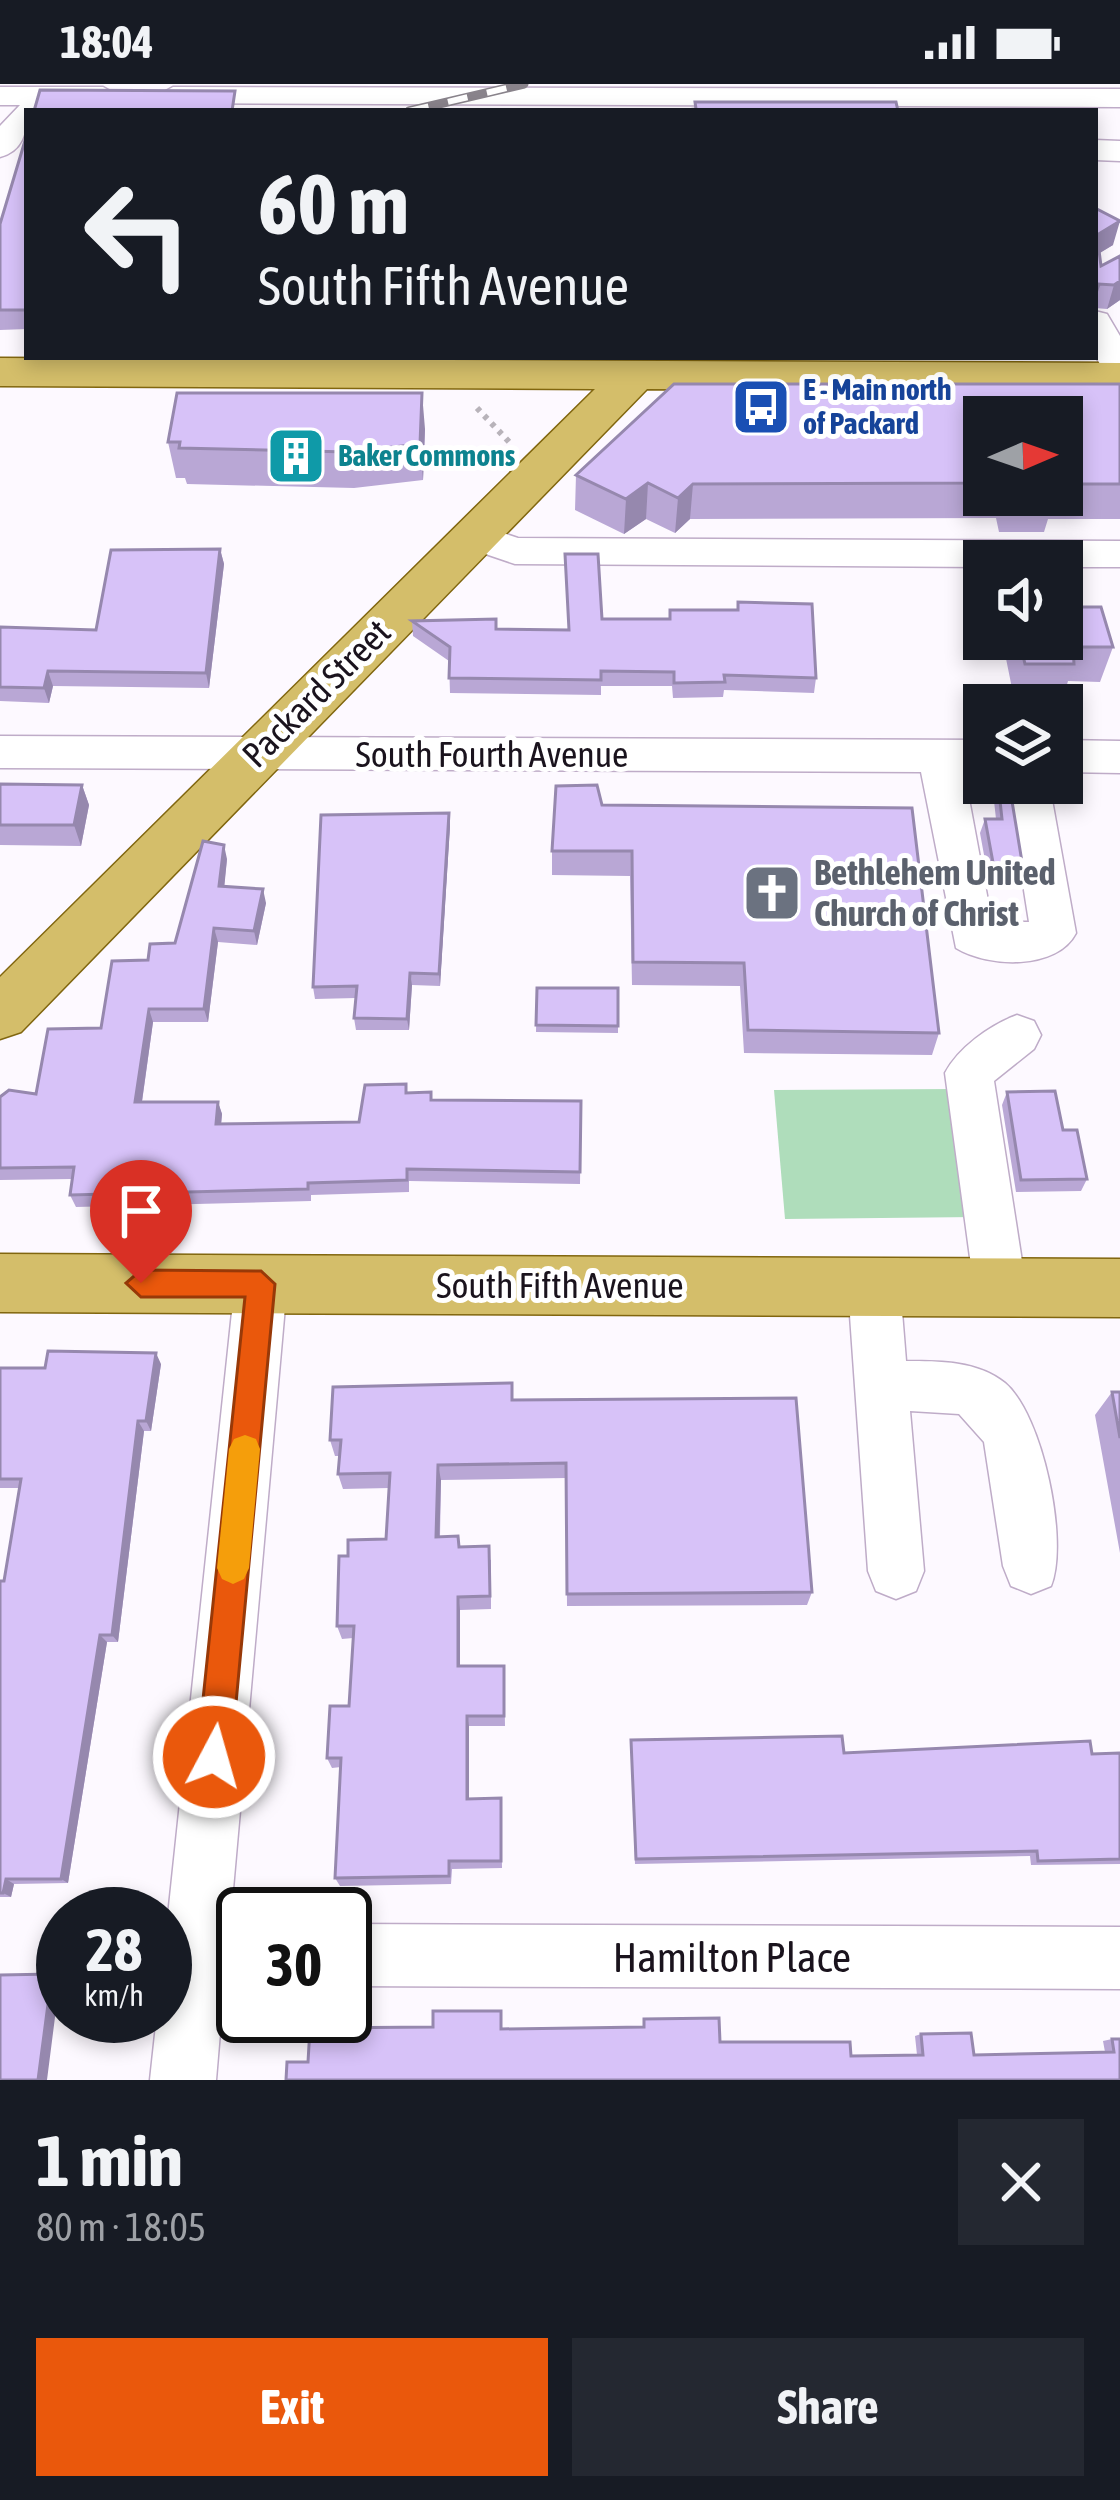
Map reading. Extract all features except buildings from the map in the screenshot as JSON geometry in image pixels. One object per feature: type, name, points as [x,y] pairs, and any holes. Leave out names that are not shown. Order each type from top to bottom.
[{"type":"main road","points":[[0,372],[169,364],[299,365],[462,379],[1120,373]]},
{"type":"main road","name":"Packard Street","points":[[0,1015],[635,374]]},
{"type":"main road","name":"South Fifth Avenue","points":[[0,1283],[1120,1288]]},
{"type":"street","points":[[0,96],[29,107],[318,97],[490,105],[908,105],[1120,98]]},
{"type":"street","points":[[0,147],[24,114]]},
{"type":"street","points":[[1098,328],[1120,373]]},
{"type":"street","points":[[473,536],[515,550],[1120,554]]},
{"type":"street","name":"South Fourth Avenue","points":[[0,752],[962,756]]},
{"type":"street","points":[[1083,756],[1120,757]]},
{"type":"street","points":[[965,804],[972,935],[982,941],[1047,940],[1053,933],[1032,804]]},
{"type":"street","points":[[1000,1287],[970,1073],[1017,1035]]},
{"type":"street","points":[[223,1887],[261,1284]]},
{"type":"street","points":[[874,1287],[896,1571]]},
{"type":"street","points":[[881,1385],[969,1390],[1001,1416],[1016,1459],[1031,1566]]},
{"type":"street","name":"Hamilton Place","points":[[372,1955],[1120,1958]]},
{"type":"street","points":[[183,2080],[216,1964]]},
{"type":"path","points":[[462,379],[512,444]]},
{"type":"green space","points":[[957,1089],[977,1217],[785,1219],[774,1090]]},
{"type":"railway","points":[[422,108],[524,84]]},
{"type":"slow traffic","points":[[233,1568],[245,1449]]},
{"type":"place","name":"E - Main north of Packard","points":[[761,407]]},
{"type":"place","name":"Baker Commons","points":[[296,456]]},
{"type":"place","name":"Bethlehem United Church of Christ","points":[[772,893]]},
{"type":"route","points":[[141,1283],[261,1284],[214,1757]]}]
